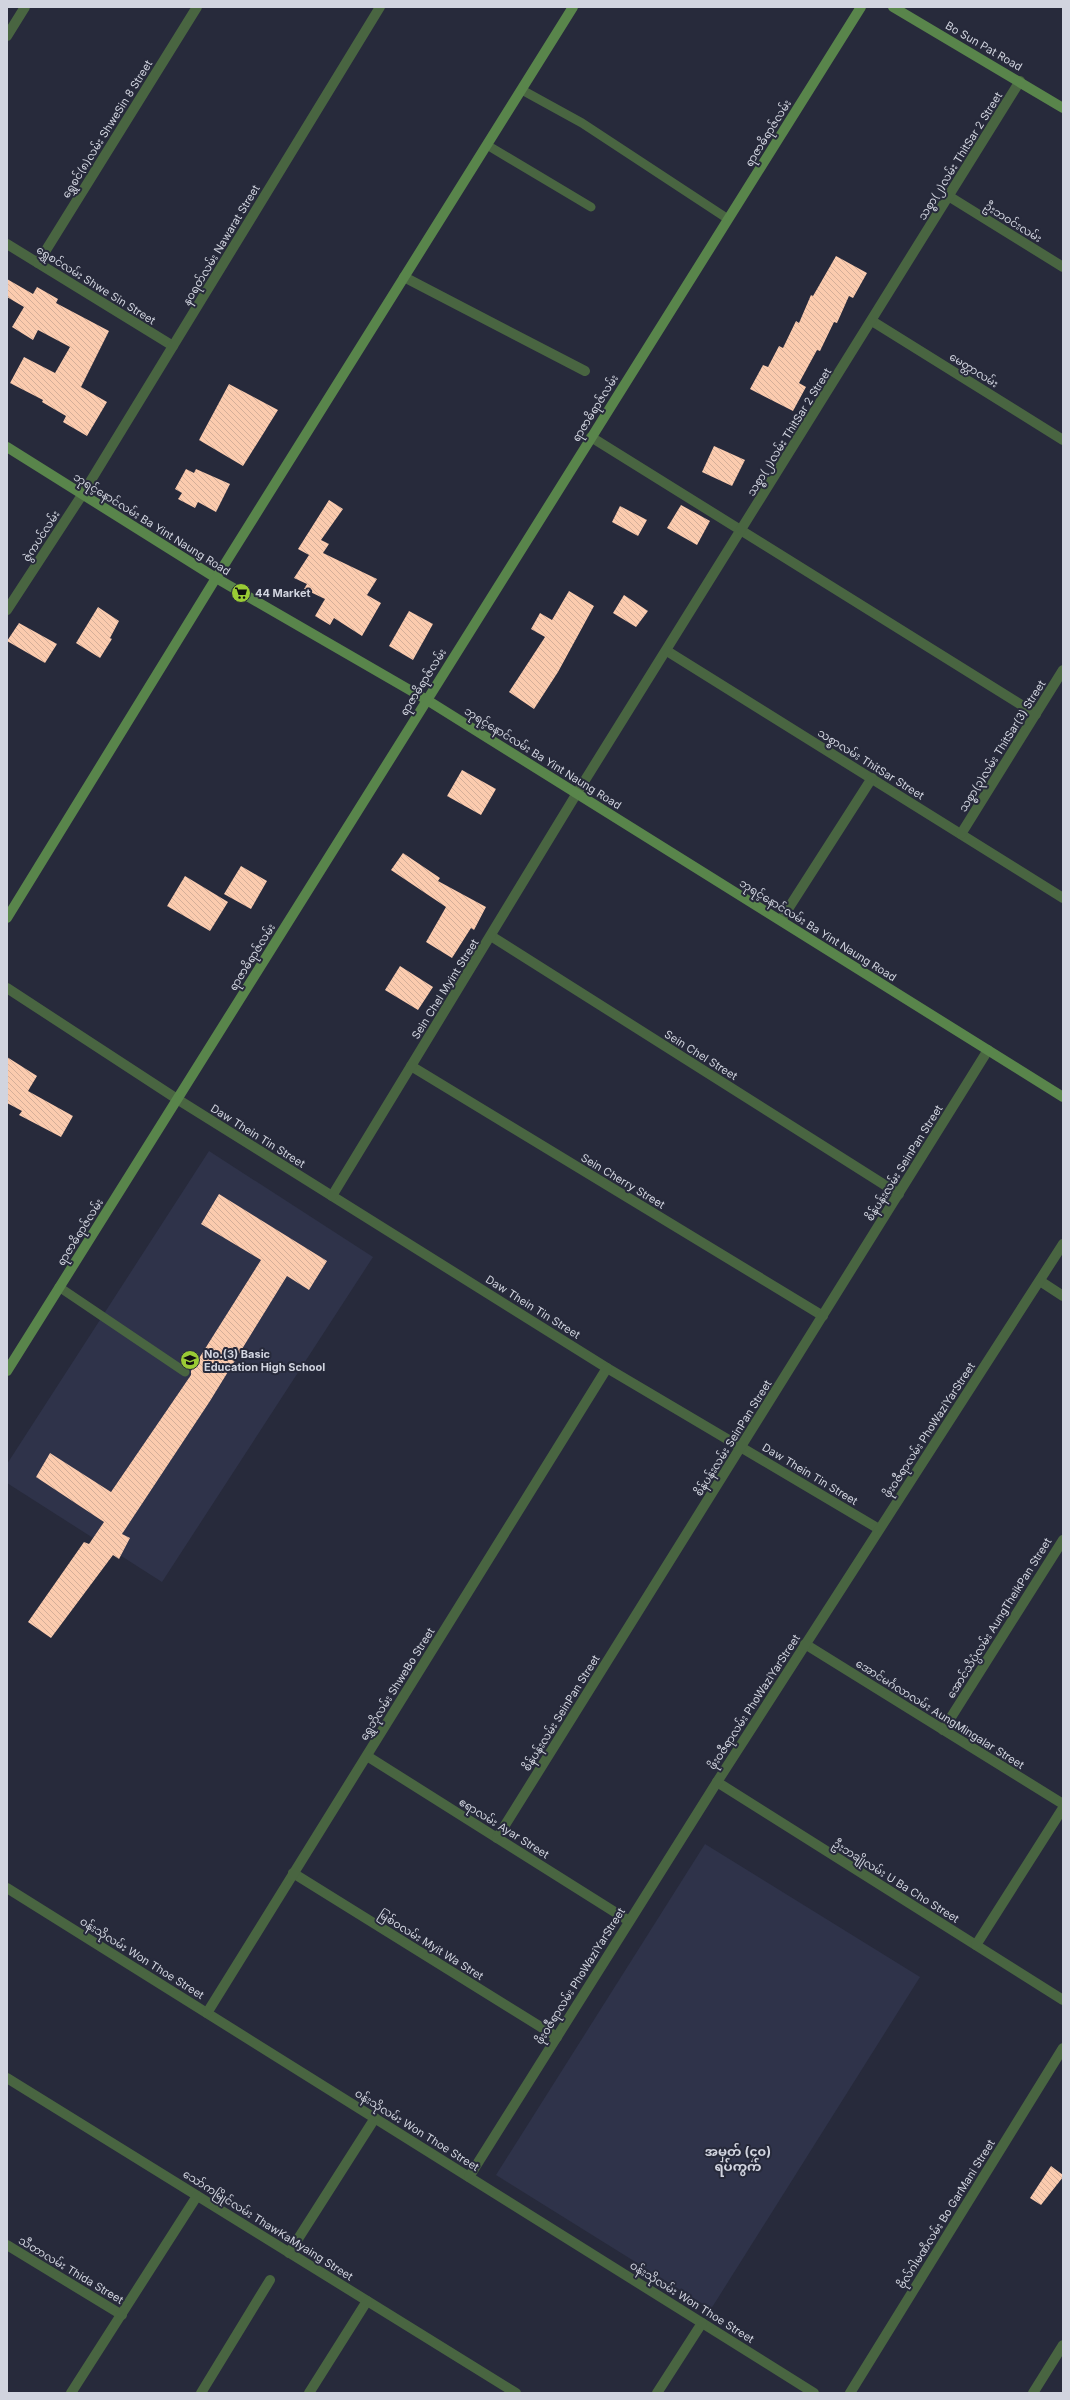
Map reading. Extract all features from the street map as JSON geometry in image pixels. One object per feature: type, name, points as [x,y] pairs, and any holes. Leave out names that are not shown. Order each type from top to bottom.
[{"type":"street","points":[[7,36],[25,7]]},
{"type":"street","name":"ရွှေစင်(၈)လမ်း ShweSin 8 Street","points":[[38,263],[197,7]]},
{"type":"street","name":"နဝရတ်လမ်း Nawarat Street","points":[[82,495],[380,7]]},
{"type":"street","points":[[7,918],[216,578],[573,7]]},
{"type":"street","name":"ရာဇာဓိရာဇ်လမ်း","points":[[7,1371],[861,7]]},
{"type":"street","name":"Bo Sun Pat Road","points":[[893,7],[1020,81],[1063,108]]},
{"type":"street","name":"သစ္စာ(၂)လမ်း ThitSar 2 Street","points":[[577,794],[950,197],[1020,81]]},
{"type":"street","name":"ဦးဘဝင်းလမ်း","points":[[950,197],[1063,267]]},
{"type":"street","name":"ရွှေစင်လမ်း Shwe Sin Street","points":[[7,244],[173,346]]},
{"type":"street","points":[[404,277],[585,371]]},
{"type":"street","name":"မေတ္တာလမ်း","points":[[872,321],[1063,440]]},
{"type":"street","points":[[591,437],[1036,714]]},
{"type":"street","name":"ဘုရင့်နောင်လမ်း Ba Yint Naung Road","points":[[7,447],[216,578],[427,700],[1063,1097]]},
{"type":"street","name":"ဇွဲကပင်လမ်း","points":[[7,610],[82,495]]},
{"type":"street","name":"သစ္စာလမ်း ThitSar Street","points":[[667,650],[1063,898]]},
{"type":"street","name":"သစ္စာ(၃)လမ်း ThitSar(3) Street","points":[[961,834],[1063,670]]},
{"type":"street","points":[[781,920],[872,778]]},
{"type":"street","name":"Sein Chel Myint Street","points":[[332,1196],[577,794]]},
{"type":"street","name":"Sein Chel Street","points":[[491,936],[899,1194]]},
{"type":"street","name":"Daw Thein Tin Street","points":[[7,988],[177,1099],[607,1368],[879,1529]]},
{"type":"street","name":"စိန်ပန်းလမ်း SeinPan Street","points":[[497,1838],[988,1050]]},
{"type":"street","name":"Sein Cherry Street","points":[[411,1066],[823,1316]]},
{"type":"street","name":"ဖိုးဝဇီရာလမ်း PhoWaziYarStreet","points":[[469,2177],[716,1782],[1063,1244]]},
{"type":"street","points":[[1040,1281],[1063,1296]]},
{"type":"street","name":"ရွှေဘိုလမ်း ShweBo Street","points":[[207,2013],[607,1368]]},
{"type":"street","name":"အောင်သိပ္ပံလမ်း AungTheikPan Street","points":[[943,1730],[1063,1540]]},
{"type":"street","name":"အောင်မင်္ဂလာလမ်း AungMingalar Street","points":[[805,1644],[1063,1804]]},
{"type":"street","name":"ဧရာလမ်း Ayar Street","points":[[367,1756],[629,1921]]},
{"type":"street","name":"ဦးဘချိုလမ်း U Ba Cho Street","points":[[716,1782],[1063,2000]]},
{"type":"street","points":[[976,1945],[1063,1808]]},
{"type":"street","name":"မြစ်ဝလမ်း Myit Wa Stret","points":[[294,1873],[557,2036]]},
{"type":"street","name":"ဝန်းသိုလမ်း Won Thoe Street","points":[[7,1888],[814,2393]]},
{"type":"street","name":"ဗိုလ်ဂါမဏိလမ်း Bo GarMani Street","points":[[850,2393],[1063,2048]]},
{"type":"street","name":"သော်ကမြိုင်လမ်း ThawKaMyaing Street","points":[[7,2078],[516,2393]]},
{"type":"street","points":[[289,2253],[375,2118]]},
{"type":"street","points":[[71,2393],[197,2196]]},
{"type":"street","name":"သီတာလမ်း Thida Street","points":[[7,2245],[122,2315]]},
{"type":"street","points":[[201,2393],[270,2280]]},
{"type":"street","points":[[309,2393],[367,2301]]},
{"type":"street","points":[[657,2393],[702,2323]]},
{"type":"street","points":[[1033,2393],[1063,2345]]},
{"type":"lane","points":[[522,90],[582,123],[728,219]]},
{"type":"lane","points":[[487,145],[591,207]]},
{"type":"lane","points":[[59,1287],[185,1372]]},
{"type":"shaded area","name":"No.(3) Basic Education High School","points":[[209,1151],[373,1257],[162,1582],[7,1483],[7,1464]]},
{"type":"shaded area","points":[[705,1844],[920,1977],[711,2309],[496,2175]]},
{"type":"building","points":[[836,256],[867,273],[853,298],[849,296],[837,323],[834,322],[820,351],[817,350],[799,383],[806,387],[793,411],[750,389],[763,365],[768,367],[779,346],[783,348],[796,321],[799,323],[811,295],[813,296]]},
{"type":"building","points":[[7,279],[33,294],[37,287],[58,299],[56,303],[109,331],[81,387],[107,402],[87,436],[63,422],[66,416],[42,402],[43,400],[10,383],[24,357],[55,373],[70,347],[38,330],[33,340],[12,327],[24,307],[7,297]]},
{"type":"building","points":[[229,384],[278,410],[243,466],[199,440]]},
{"type":"building","points":[[714,446],[745,460],[732,486],[702,472]]},
{"type":"building","points":[[186,469],[194,473],[196,469],[230,484],[216,512],[198,502],[195,508],[178,499],[182,493],[175,489]]},
{"type":"building","points":[[329,500],[343,509],[321,540],[329,544],[323,553],[377,579],[367,595],[381,603],[362,636],[334,618],[330,625],[315,616],[325,599],[304,589],[307,584],[294,578],[309,555],[298,549]]},
{"type":"building","points":[[681,505],[710,521],[697,545],[667,528]]},
{"type":"building","points":[[620,506],[647,520],[638,536],[612,522]]},
{"type":"building","points":[[569,591],[594,606],[558,672],[534,709],[509,692],[545,637],[531,629],[540,613],[552,620]]},
{"type":"building","points":[[624,595],[648,611],[636,627],[613,613]]},
{"type":"building","points":[[98,607],[119,621],[110,638],[112,639],[100,658],[76,643]]},
{"type":"building","points":[[409,611],[433,624],[413,660],[389,646]]},
{"type":"building","points":[[19,623],[57,644],[45,663],[7,641]]},
{"type":"building","points":[[462,770],[496,789],[481,815],[447,796]]},
{"type":"building","points":[[403,853],[440,878],[438,881],[486,907],[474,930],[471,928],[452,958],[426,942],[446,907],[391,870]]},
{"type":"building","points":[[241,866],[267,881],[251,909],[224,894]]},
{"type":"building","points":[[185,876],[228,902],[210,931],[167,906]]},
{"type":"building","points":[[400,966],[433,987],[418,1010],[385,990]]},
{"type":"building","points":[[7,1057],[37,1076],[28,1091],[73,1116],[61,1137],[19,1115],[22,1111],[7,1103]]},
{"type":"building","points":[[219,1194],[327,1261],[309,1290],[287,1276],[210,1401],[122,1534],[130,1538],[119,1559],[113,1555],[51,1638],[28,1622],[84,1542],[89,1544],[104,1522],[36,1477],[50,1453],[111,1492],[191,1375],[191,1371],[261,1260],[201,1224]]},
{"type":"building","points":[[1051,2166],[1063,2175],[1063,2177],[1041,2205],[1030,2198]]},
{"type":"place","name":"44 Market","points":[[241,593]]},
{"type":"place","name":"No.(3) Basic Education High School","points":[[190,1360]]},
{"type":"district","name":"အမှတ် (၄၀) ရပ်ကွက်","points":[[738,2158]]}]
